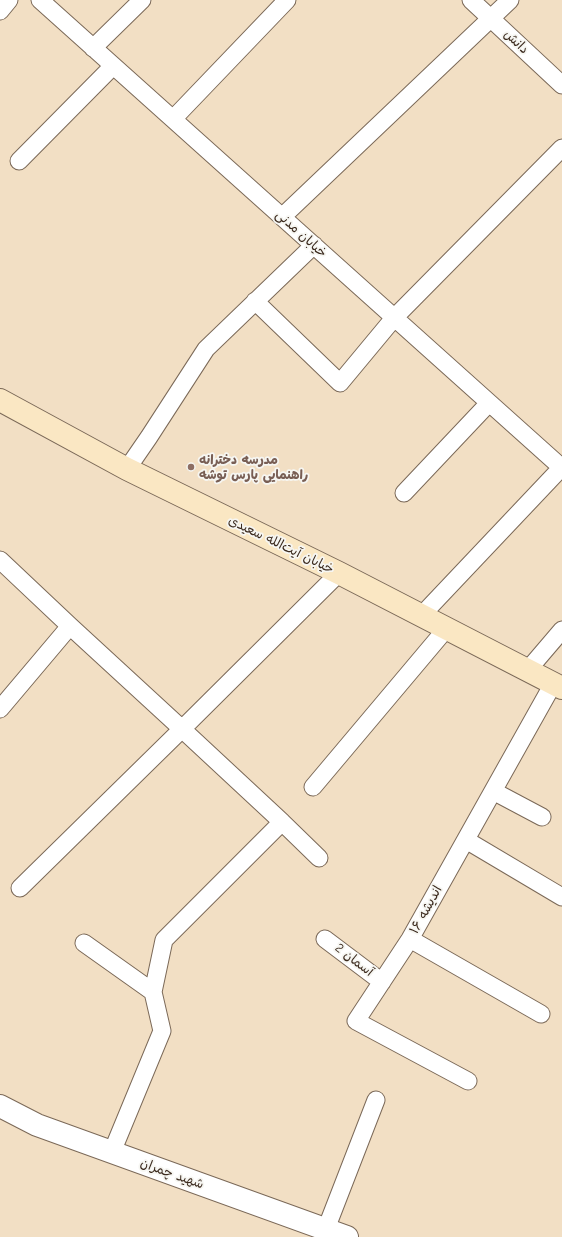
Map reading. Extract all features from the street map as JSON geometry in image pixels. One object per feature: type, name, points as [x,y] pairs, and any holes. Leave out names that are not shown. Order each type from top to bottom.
[{"type":"main road","name":"خیابان آیت‌الله سعیدی","points":[[0,400],[127,469],[339,574],[558,686]]},
{"type":"street","points":[[0,11],[9,0]]},
{"type":"street","name":"خیابان مدنی","points":[[40,0],[562,468]]},
{"type":"street","points":[[93,48],[142,0]]},
{"type":"street","points":[[173,119],[287,0]]},
{"type":"street","name":"دانش","points":[[471,0],[562,85]]},
{"type":"street","points":[[282,217],[510,0]]},
{"type":"street","points":[[19,161],[114,66]]},
{"type":"street","points":[[256,301],[340,383],[394,318],[562,148]]},
{"type":"street","points":[[127,469],[206,349],[314,245]]},
{"type":"street","points":[[404,493],[489,402]]},
{"type":"street","points":[[421,616],[562,468]]},
{"type":"street","points":[[0,560],[319,858]]},
{"type":"street","points":[[20,888],[339,574]]},
{"type":"street","points":[[0,709],[70,626]]},
{"type":"street","points":[[313,787],[446,628]]},
{"type":"street","points":[[527,671],[562,630]]},
{"type":"street","name":"اندیشه ۱۶","points":[[468,1081],[356,1021],[410,939],[493,791],[558,686]]},
{"type":"street","points":[[493,791],[542,817]]},
{"type":"street","points":[[112,1152],[162,1031],[153,992],[164,940],[282,822]]},
{"type":"street","points":[[466,840],[562,897]]},
{"type":"street","name":"آسمان 2","points":[[325,939],[382,982]]},
{"type":"street","points":[[410,939],[540,1014]]},
{"type":"street","points":[[84,943],[153,992]]},
{"type":"street","points":[[326,1229],[376,1100]]},
{"type":"street","name":"شهید چمران","points":[[0,1106],[37,1125],[346,1237]]},
{"type":"place","name":"مدرسه دخترانه راهنمایی پارس توشه","points":[[191,467]]}]
